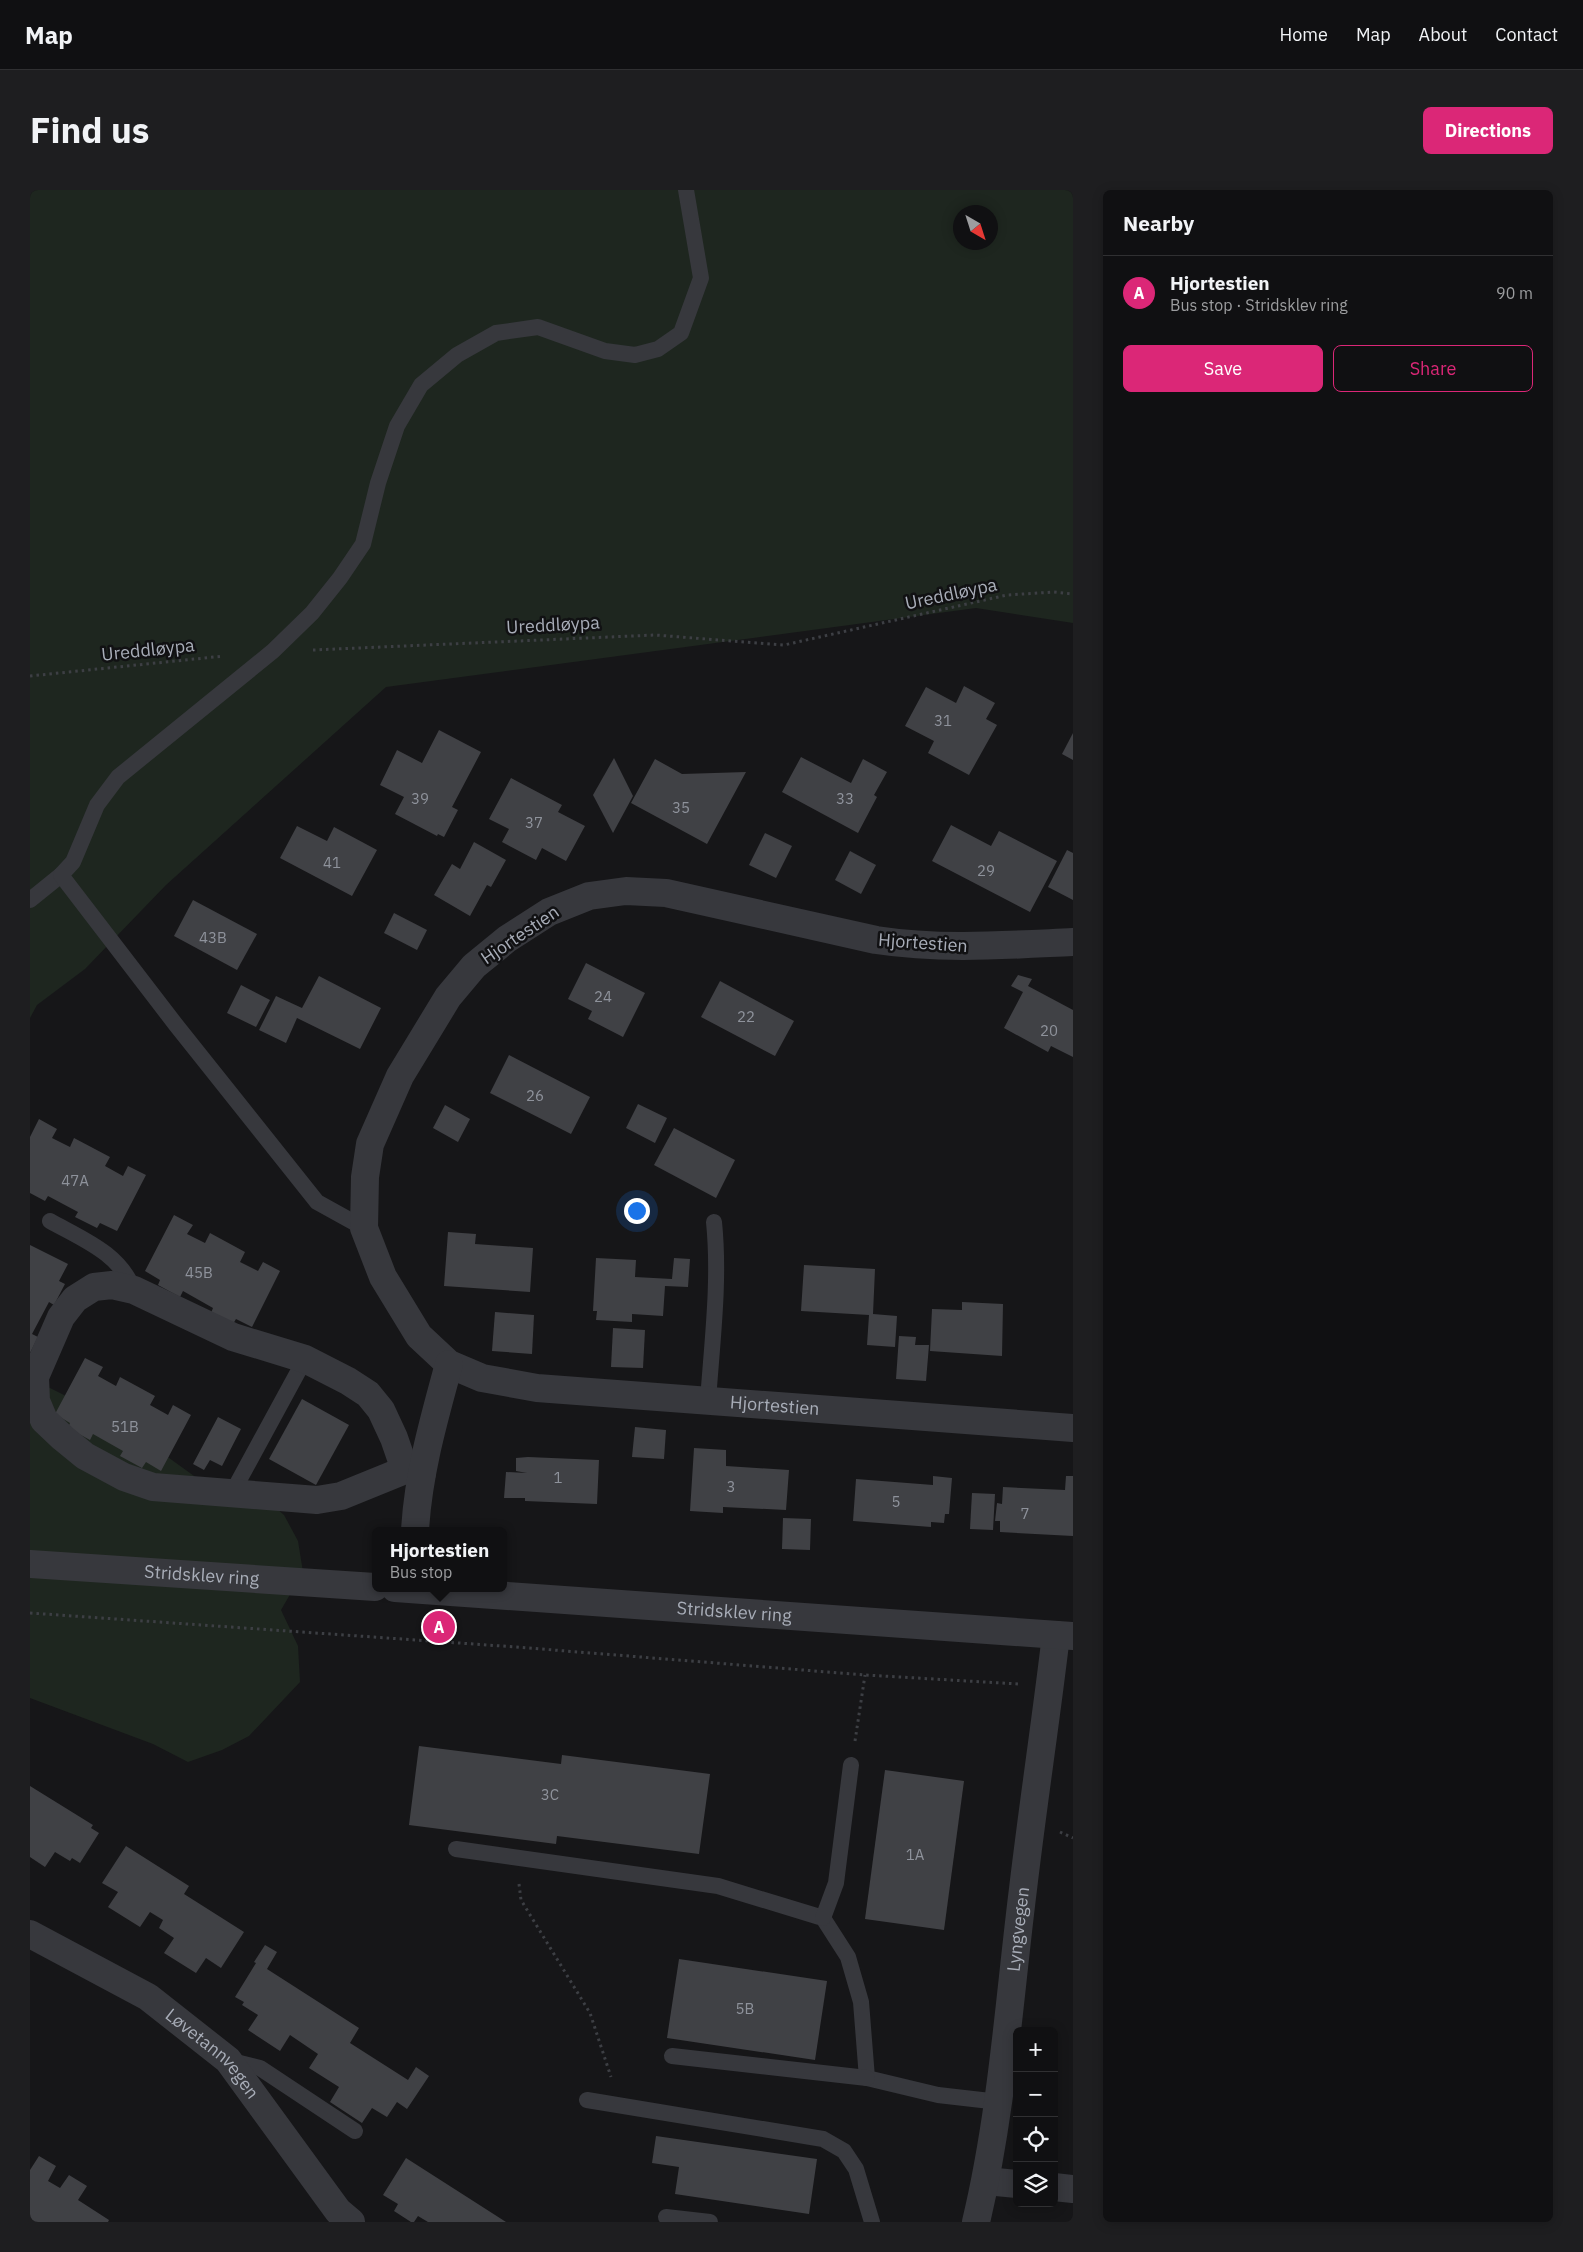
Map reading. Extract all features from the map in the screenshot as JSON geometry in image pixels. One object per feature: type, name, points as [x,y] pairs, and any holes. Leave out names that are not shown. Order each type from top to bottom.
[{"type":"street","name":"Hjortestien","points":[[1073,942],[985,946],[909,945],[876,940],[666,893],[626,891],[589,896],[549,912],[507,939],[474,966],[448,996],[400,1076],[370,1144],[365,1177],[364,1228],[383,1277],[419,1336],[449,1364],[482,1378],[508,1385],[1073,1428]]},
{"type":"street","points":[[415,1527],[417,1499],[413,1471],[390,1431],[381,1410],[368,1394],[305,1359],[232,1337],[134,1290],[112,1284],[94,1287],[75,1299],[61,1317],[35,1377],[36,1401],[44,1420],[85,1456],[124,1477],[153,1487],[231,1495],[317,1500],[341,1496],[413,1471],[430,1432],[449,1364]]},
{"type":"street","name":"Stridsklev ring","points":[[30,1564],[372,1587]]},
{"type":"street","name":"Stridsklev ring","points":[[449,1592],[1065,1635]]},
{"type":"street","name":"Lyngvegen","points":[[976,2222],[986,2181],[999,2102],[1023,1889],[1050,1686],[1065,1635]]},
{"type":"street","name":"Løvetannvegen","points":[[30,1934],[148,1997],[228,2060],[338,2211],[351,2222]]},
{"type":"street","points":[[986,2181],[1013,2184]]},
{"type":"street","points":[[1058,2187],[1073,2189]]},
{"type":"lane","points":[[30,900],[61,875],[73,862],[97,806],[118,777],[273,652],[312,614],[340,578],[362,544],[378,483],[397,426],[420,385],[457,355],[496,333],[538,327],[606,350],[635,355],[658,349],[681,333],[701,278],[686,190]]},
{"type":"lane","points":[[61,875],[176,1026],[317,1202],[364,1228]]},
{"type":"lane","points":[[50,1221],[106,1252],[128,1273],[134,1290]]},
{"type":"lane","points":[[708,1401],[715,1292],[716,1243],[714,1222]]},
{"type":"lane","points":[[231,1495],[305,1359]]},
{"type":"lane","points":[[823,1918],[836,1882],[851,1765]]},
{"type":"lane","points":[[456,1850],[515,1859],[580,1865],[718,1886],[823,1918],[848,1957],[861,2002],[867,2078]]},
{"type":"lane","points":[[672,2056],[867,2078],[938,2095],[999,2102]]},
{"type":"lane","points":[[228,2060],[260,2068],[355,2131]]},
{"type":"lane","points":[[587,2100],[823,2139],[844,2151],[856,2170],[872,2222]]},
{"type":"lane","points":[[666,2217],[710,2222]]},
{"type":"path","name":"Ureddløypa","points":[[30,676],[273,652],[655,634],[784,645],[1007,595],[1054,592],[1073,594]]},
{"type":"path","points":[[30,1613],[516,1647],[865,1675],[1050,1686]]},
{"type":"path","points":[[851,1765],[865,1675]]},
{"type":"path","points":[[515,1859],[521,1900],[568,1974],[590,2013],[609,2066],[618,2106]]},
{"type":"shaded area","points":[[30,190],[1073,190],[1073,623],[976,608],[386,687],[166,885],[85,969],[37,1005],[30,1018]]},
{"type":"shaded area","points":[[30,1378],[122,1424],[226,1499],[260,1494],[284,1515],[298,1541],[303,1572],[281,1610],[298,1646],[300,1682],[249,1736],[222,1750],[188,1762],[153,1744],[30,1698]]},
{"type":"building","points":[[964,686],[995,703],[986,719],[997,725],[969,775],[928,753],[934,741],[905,726],[926,687],[956,703]]},
{"type":"building","points":[[439,730],[481,752],[452,807],[458,810],[444,837],[438,834],[437,836],[395,814],[404,797],[380,785],[397,750],[422,763]]},
{"type":"building","points":[[1073,733],[1073,760],[1062,754]]},
{"type":"building","points":[[801,757],[851,783],[863,759],[887,772],[874,795],[877,797],[858,833],[782,792]]},
{"type":"building","points":[[614,758],[633,796],[613,833],[593,795]]},
{"type":"building","points":[[655,759],[682,774],[746,772],[707,844],[631,803]]},
{"type":"building","points":[[511,778],[562,805],[558,812],[585,826],[566,861],[542,848],[536,860],[502,842],[509,829],[489,819]]},
{"type":"building","points":[[951,825],[991,846],[999,831],[1057,861],[1030,912],[932,861]]},
{"type":"building","points":[[297,826],[327,841],[334,827],[377,850],[352,896],[280,858]]},
{"type":"building","points":[[765,833],[792,846],[776,878],[749,865]]},
{"type":"building","points":[[474,842],[506,860],[491,887],[487,885],[470,916],[434,895],[452,864],[460,869]]},
{"type":"building","points":[[1067,850],[1073,853],[1073,900],[1048,887]]},
{"type":"building","points":[[850,851],[876,865],[861,894],[835,880]]},
{"type":"building","points":[[193,900],[257,934],[237,970],[174,936]]},
{"type":"building","points":[[394,913],[427,930],[417,950],[384,933]]},
{"type":"building","points":[[586,963],[645,993],[623,1037],[588,1019],[592,1011],[568,999]]},
{"type":"building","points":[[1018,975],[1032,979],[1028,986],[1073,1010],[1073,1057],[1051,1046],[1048,1052],[1004,1028],[1023,992],[1011,986]]},
{"type":"building","points":[[319,976],[381,1008],[360,1049],[297,1018],[286,1043],[259,1030],[276,996],[302,1008]]},
{"type":"building","points":[[720,981],[794,1021],[775,1056],[701,1017]]},
{"type":"building","points":[[241,985],[270,1000],[256,1027],[227,1013]]},
{"type":"building","points":[[509,1055],[590,1097],[571,1134],[490,1093]]},
{"type":"building","points":[[638,1104],[667,1118],[655,1143],[626,1128]]},
{"type":"building","points":[[445,1105],[470,1119],[458,1142],[433,1128]]},
{"type":"building","points":[[39,1119],[57,1129],[52,1138],[70,1147],[74,1138],[110,1157],[105,1166],[123,1176],[128,1166],[146,1175],[117,1231],[100,1223],[97,1228],[75,1217],[78,1212],[48,1196],[45,1201],[30,1193],[30,1137]]},
{"type":"building","points":[[674,1128],[735,1160],[716,1198],[654,1165]]},
{"type":"building","points":[[174,1215],[193,1225],[187,1234],[205,1243],[210,1233],[245,1252],[240,1262],[258,1271],[263,1262],[280,1271],[252,1327],[236,1319],[233,1324],[211,1313],[213,1308],[183,1291],[180,1297],[158,1285],[160,1280],[145,1271]]},
{"type":"building","points":[[448,1232],[476,1234],[475,1244],[533,1248],[530,1292],[444,1286]]},
{"type":"building","points":[[30,1245],[68,1264],[59,1281],[65,1284],[54,1305],[49,1302],[32,1334],[38,1337],[30,1353]]},
{"type":"building","points":[[596,1258],[636,1260],[635,1277],[672,1279],[674,1258],[690,1259],[688,1287],[665,1286],[663,1316],[632,1314],[632,1322],[596,1320],[597,1311],[593,1311]]},
{"type":"building","points":[[804,1265],[875,1269],[873,1314],[897,1316],[895,1347],[867,1345],[869,1315],[801,1311]]},
{"type":"building","points":[[962,1302],[1003,1304],[1002,1356],[930,1351],[932,1309],[962,1310]]},
{"type":"building","points":[[495,1312],[534,1315],[532,1354],[492,1351]]},
{"type":"building","points":[[613,1328],[645,1330],[643,1368],[611,1367]]},
{"type":"building","points":[[899,1336],[916,1337],[915,1345],[929,1345],[926,1381],[896,1379]]},
{"type":"building","points":[[85,1358],[103,1367],[98,1376],[116,1386],[120,1377],[155,1396],[150,1405],[168,1415],[173,1405],[191,1415],[161,1471],[146,1462],[142,1468],[120,1456],[123,1451],[93,1434],[90,1440],[68,1428],[70,1423],[55,1414]]},
{"type":"building","points":[[302,1399],[349,1425],[316,1485],[269,1459]]},
{"type":"building","points":[[218,1417],[241,1429],[222,1466],[210,1460],[204,1470],[193,1464]]},
{"type":"building","points":[[635,1427],[666,1430],[664,1459],[632,1457]]},
{"type":"building","points":[[694,1448],[726,1450],[726,1466],[789,1470],[786,1510],[723,1507],[723,1513],[690,1511]]},
{"type":"building","points":[[516,1458],[599,1460],[597,1504],[525,1501],[525,1498],[504,1498],[506,1472],[527,1473],[516,1471]]},
{"type":"building","points":[[933,1476],[952,1478],[949,1514],[945,1514],[944,1523],[931,1522],[931,1527],[853,1521],[856,1479],[933,1485]]},
{"type":"building","points":[[1066,1476],[1073,1476],[1073,1536],[1000,1532],[1000,1521],[995,1521],[997,1503],[1002,1504],[1003,1487],[1065,1490]]},
{"type":"building","points":[[972,1493],[995,1494],[993,1530],[970,1529]]},
{"type":"building","points":[[783,1518],[811,1519],[810,1550],[782,1549]]},
{"type":"building","points":[[419,1746],[561,1764],[562,1755],[710,1774],[699,1854],[557,1836],[556,1844],[409,1825]]},
{"type":"building","points":[[885,1770],[964,1781],[944,1930],[865,1919]]},
{"type":"building","points":[[30,1786],[93,1825],[91,1828],[99,1833],[80,1863],[72,1858],[70,1861],[55,1852],[45,1867],[30,1857]]},
{"type":"building","points":[[126,1846],[189,1886],[184,1894],[244,1932],[221,1968],[206,1958],[196,1973],[164,1953],[174,1938],[159,1928],[163,1920],[150,1912],[140,1927],[108,1907],[118,1892],[102,1883]]},
{"type":"building","points":[[265,1945],[277,1952],[267,1969],[359,2028],[350,2043],[408,2080],[416,2067],[429,2076],[407,2109],[397,2102],[387,2117],[372,2108],[362,2123],[330,2102],[339,2087],[309,2068],[318,2054],[290,2035],[280,2051],[248,2030],[258,2015],[242,2005],[244,2002],[235,1997]]},
{"type":"building","points":[[679,1959],[827,1981],[815,2060],[667,2038]]},
{"type":"building","points":[[656,2136],[817,2159],[809,2214],[675,2194],[679,2167],[652,2163]]},
{"type":"building","points":[[39,2156],[56,2166],[48,2181],[60,2188],[69,2175],[87,2186],[78,2200],[109,2220],[108,2222],[30,2222],[30,2170]]},
{"type":"building","points":[[406,2158],[506,2222],[428,2222],[418,2216],[414,2222],[411,2222],[394,2211],[398,2204],[383,2195]]},
{"type":"place","name":"Hjortestien","points":[[439,1627]]}]
